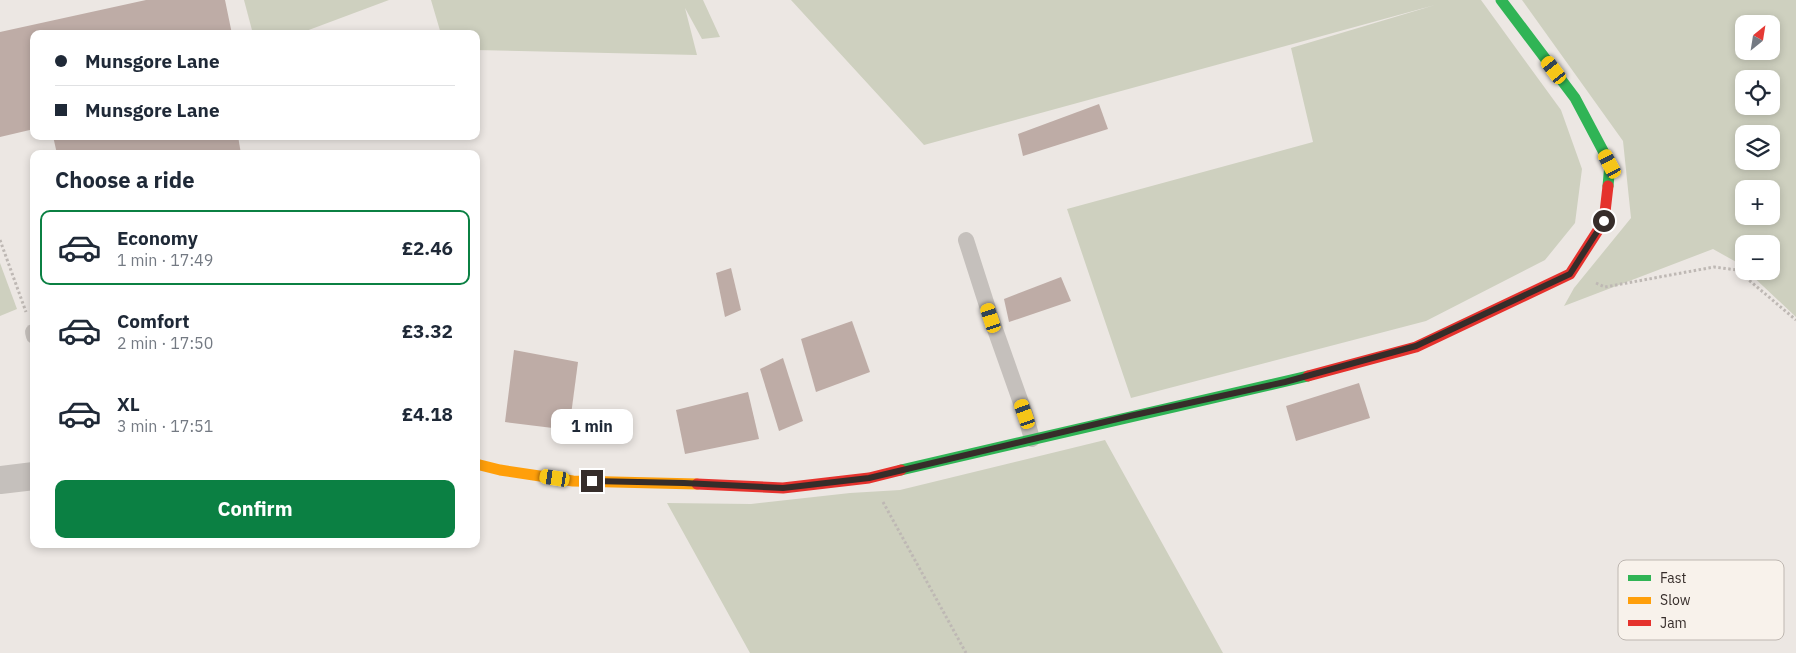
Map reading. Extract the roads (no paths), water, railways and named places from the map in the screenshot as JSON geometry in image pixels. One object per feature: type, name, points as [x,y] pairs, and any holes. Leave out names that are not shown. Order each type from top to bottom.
[{"type":"street","points":[[480,465],[500,470],[574,481],[684,483],[783,488],[869,478],[1285,382],[1416,346],[1570,274],[1604,221],[1610,164],[1575,98],[1501,0]]},
{"type":"street","points":[[0,480],[30,476]]},
{"type":"lane","points":[[966,240],[1032,439]]}]
